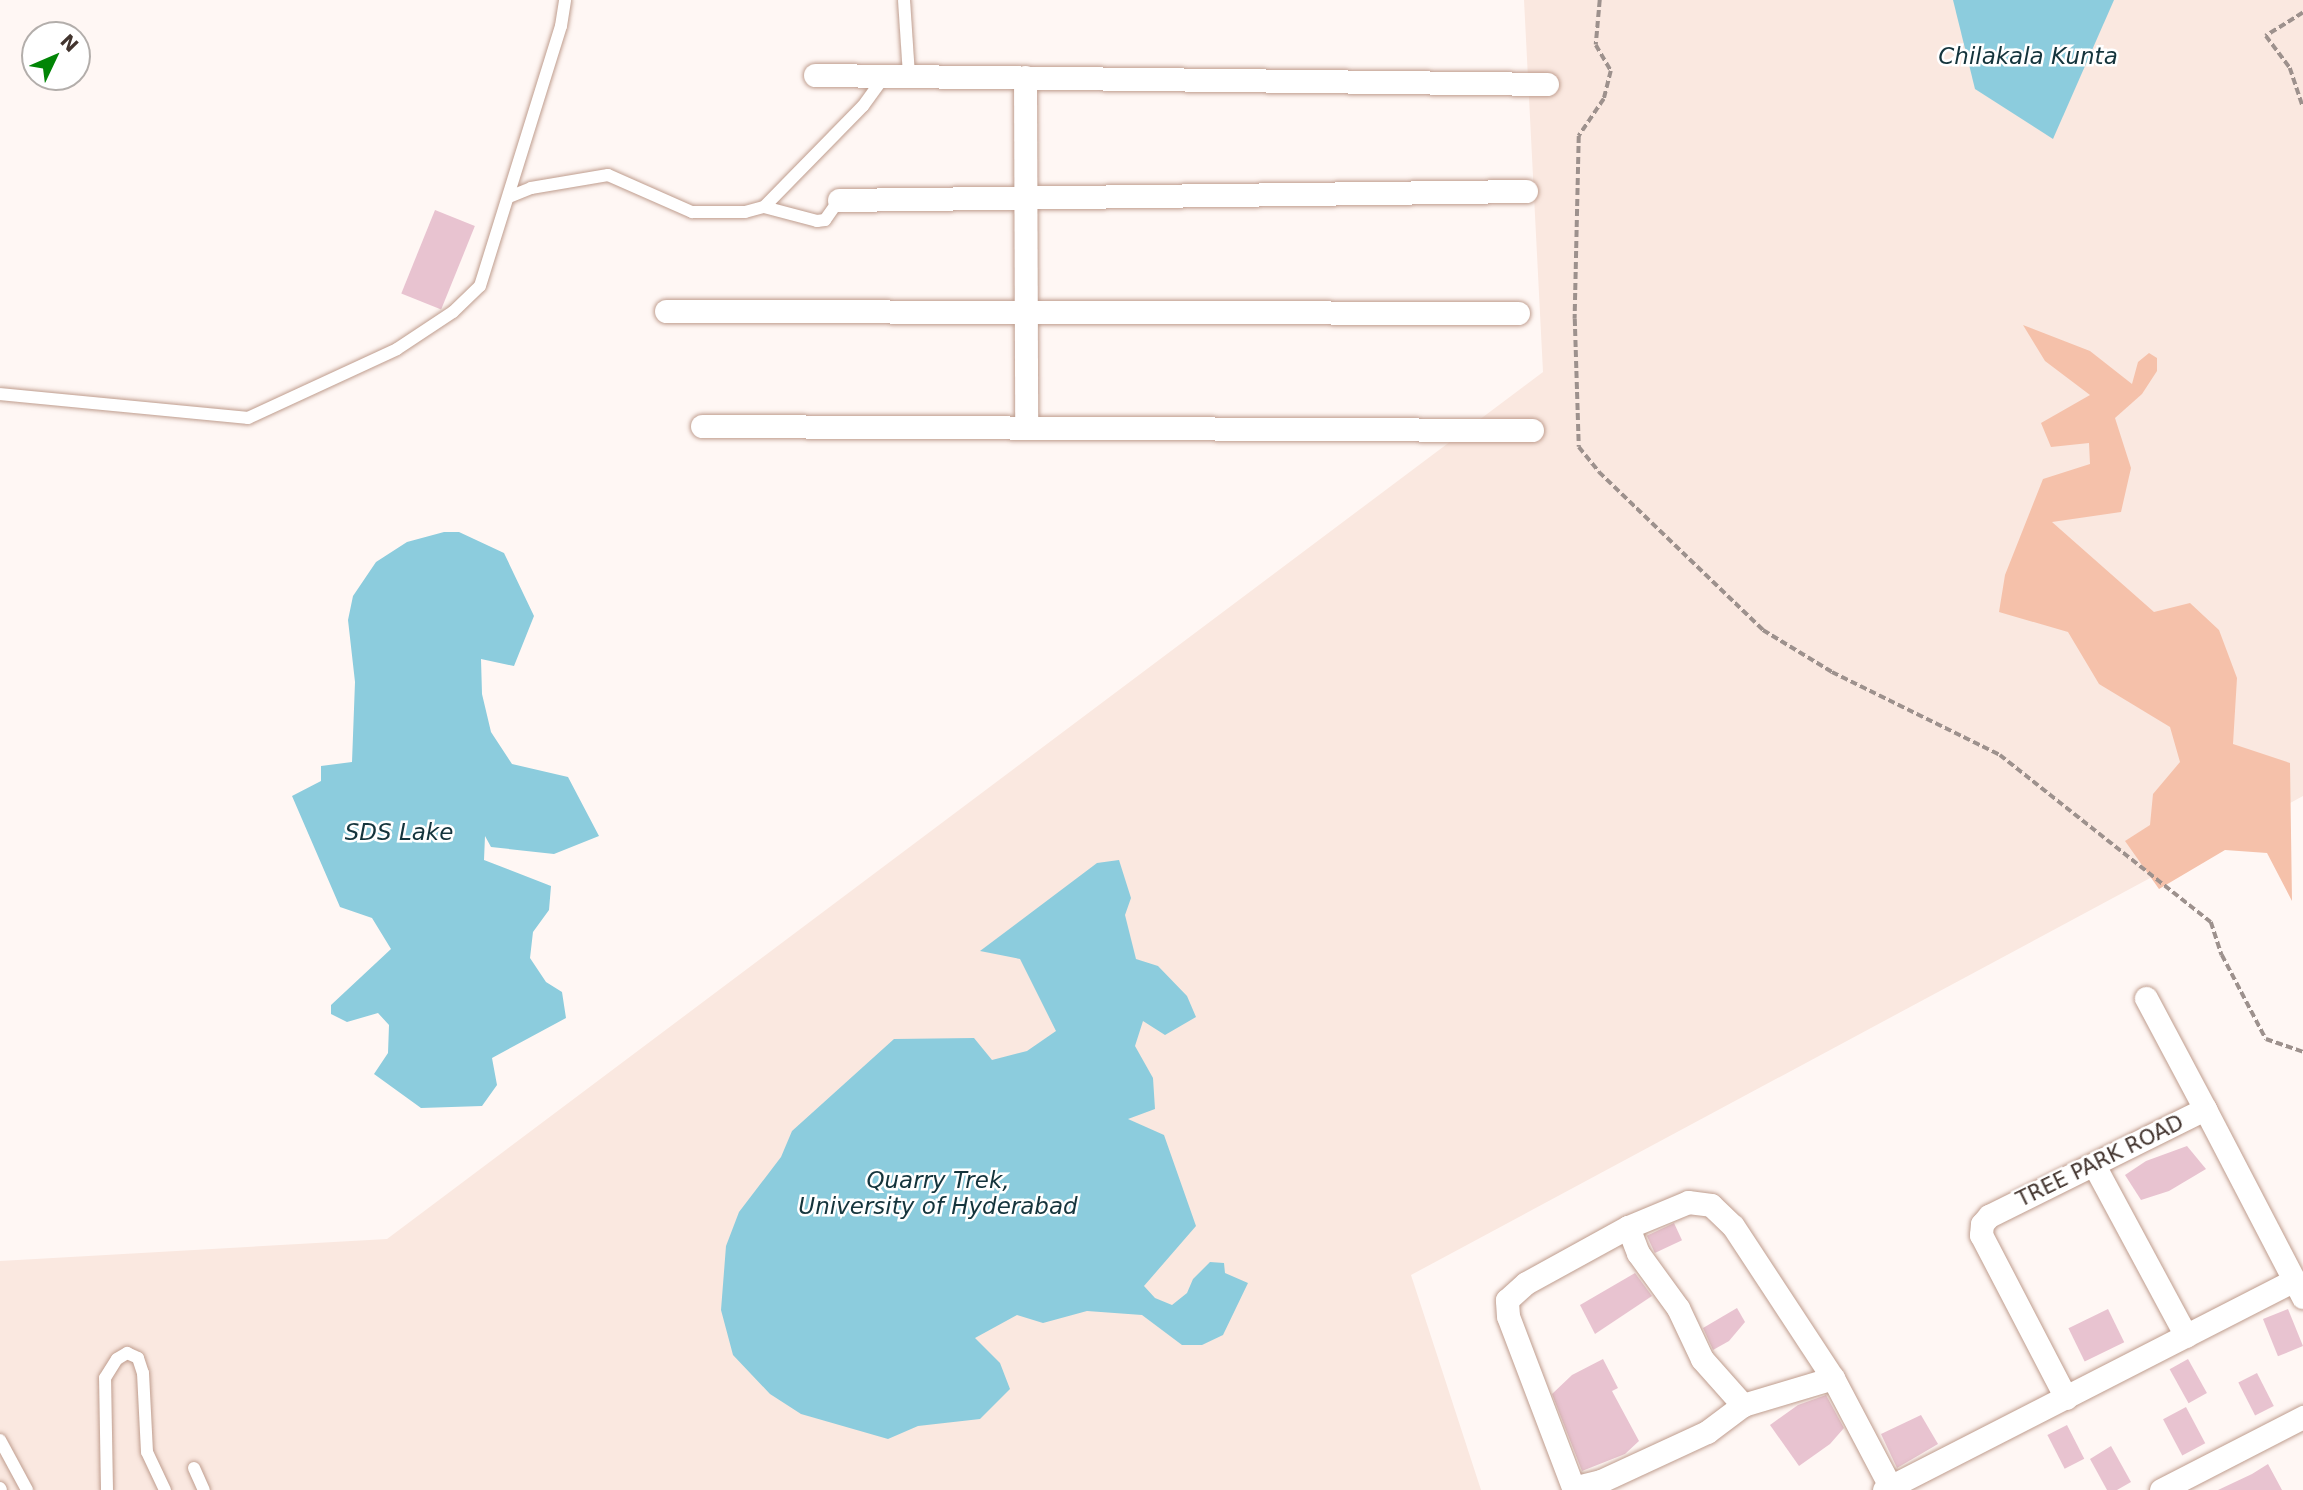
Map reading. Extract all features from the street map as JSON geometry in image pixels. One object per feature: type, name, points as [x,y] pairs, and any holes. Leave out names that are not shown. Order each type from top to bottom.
[{"type":"street","points":[[815,75],[1547,84]]},
{"type":"street","points":[[1025,77],[1026,427]]},
{"type":"street","points":[[839,200],[1526,191]]},
{"type":"street","points":[[666,311],[1518,313]]},
{"type":"street","points":[[702,426],[1532,430]]},
{"type":"street","points":[[2146,998],[2205,1108]]},
{"type":"street","name":"TREE PARK ROAD","points":[[2066,1398],[1981,1235],[1982,1224],[1989,1216],[2205,1108],[2299,1288]]},
{"type":"street","points":[[2094,1165],[2186,1336]]},
{"type":"street","points":[[1833,1378],[1743,1405],[1707,1432],[1601,1480],[1574,1489],[1508,1317],[1507,1300],[1526,1283],[1628,1227],[1688,1202],[1711,1205],[1733,1227],[1833,1378],[1889,1489],[2186,1336],[2299,1288]]},
{"type":"street","points":[[1628,1227],[1638,1253],[1678,1308],[1702,1359],[1743,1405]]},
{"type":"street","points":[[2161,1490],[2303,1417]]},
{"type":"lane","points":[[0,394],[222,418],[248,418],[274,409],[397,349],[453,312],[480,286],[561,26],[565,0]]},
{"type":"lane","points":[[904,0],[909,76]]},
{"type":"lane","points":[[764,207],[863,106],[885,75]]},
{"type":"lane","points":[[509,197],[531,188],[608,175],[692,212],[745,212],[764,207],[817,221],[825,220],[839,200]]},
{"type":"lane","points":[[107,1490],[105,1378],[117,1359],[127,1353],[138,1358],[143,1373],[147,1452],[165,1490]]},
{"type":"lane","points":[[0,1440],[27,1490]]},
{"type":"lane","points":[[194,1468],[204,1490]]},
{"type":"path","points":[[1600,0],[1596,45],[1611,71],[1604,99],[1579,136],[1575,318],[1579,447],[1599,472],[1763,630],[1832,672],[2000,755],[2211,922],[2222,956],[2266,1039],[2303,1052]]},
{"type":"path","points":[[2303,13],[2266,36],[2290,68],[2303,107]]},
{"type":"shaded area","points":[[1524,0],[2303,0],[2303,796],[1411,1275],[1481,1490],[0,1490],[0,1261],[387,1239],[1543,372]]},
{"type":"shaded area","points":[[2023,325],[2090,351],[2132,384],[2138,362],[2149,353],[2157,358],[2157,371],[2142,394],[2115,418],[2131,468],[2121,512],[2052,522],[2154,612],[2190,603],[2219,630],[2237,678],[2233,744],[2290,763],[2292,901],[2267,853],[2225,850],[2159,889],[2125,841],[2150,825],[2153,794],[2180,762],[2170,727],[2099,684],[2068,632],[1999,612],[2005,575],[2043,479],[2090,464],[2089,443],[2051,447],[2041,423],[2090,395],[2045,361]]},
{"type":"water","name":"Chilakala Kunta","points":[[1953,0],[2114,0],[2053,139],[1975,89]]},
{"type":"water","name":"SDS Lake","points":[[444,532],[459,532],[504,553],[534,616],[514,666],[481,659],[482,694],[491,732],[512,764],[568,777],[599,836],[554,854],[491,847],[485,836],[484,860],[551,886],[549,910],[533,932],[530,958],[546,982],[562,992],[566,1018],[492,1058],[497,1085],[482,1106],[421,1108],[374,1074],[388,1053],[389,1025],[378,1013],[347,1022],[331,1014],[331,1005],[391,949],[372,918],[340,907],[292,796],[321,781],[321,766],[352,762],[355,682],[348,620],[353,596],[376,562],[407,542]]},
{"type":"water","name":"Quarry Trek, University of Hyderabad","points":[[1119,860],[1131,898],[1125,915],[1136,959],[1158,966],[1187,996],[1196,1017],[1165,1035],[1143,1021],[1135,1046],[1153,1078],[1155,1109],[1128,1119],[1164,1135],[1196,1226],[1144,1286],[1155,1298],[1172,1305],[1187,1293],[1193,1279],[1210,1262],[1224,1263],[1225,1273],[1248,1283],[1223,1335],[1202,1345],[1182,1345],[1142,1315],[1087,1311],[1043,1323],[1017,1315],[975,1338],[1000,1363],[1010,1389],[980,1419],[918,1426],[888,1439],[801,1414],[770,1394],[733,1355],[721,1310],[726,1246],[739,1212],[781,1157],[792,1131],[894,1039],[974,1038],[992,1060],[1027,1051],[1056,1031],[1020,959],[980,951],[1097,863]]},
{"type":"building","points":[[435,210],[475,226],[441,310],[401,293]]},
{"type":"building","points":[[2187,1146],[2206,1169],[2169,1191],[2141,1200],[2125,1175],[2146,1161]]},
{"type":"building","points":[[1674,1223],[1682,1240],[1655,1253],[1647,1236]]},
{"type":"building","points":[[1635,1273],[1652,1296],[1595,1334],[1580,1305]]},
{"type":"building","points":[[1737,1308],[1745,1322],[1729,1341],[1713,1350],[1703,1328]]},
{"type":"building","points":[[2108,1309],[2124,1342],[2085,1362],[2068,1328]]},
{"type":"building","points":[[2288,1309],[2303,1346],[2278,1356],[2263,1319]]},
{"type":"building","points":[[1603,1359],[1618,1388],[1612,1391],[1639,1441],[1625,1454],[1582,1471],[1552,1394],[1572,1375]]},
{"type":"building","points":[[2188,1359],[2207,1393],[2189,1403],[2170,1369]]},
{"type":"building","points":[[2257,1373],[2274,1406],[2255,1416],[2238,1383]]},
{"type":"building","points":[[1826,1395],[1844,1428],[1830,1444],[1799,1466],[1770,1425],[1798,1405]]},
{"type":"building","points":[[2186,1407],[2205,1443],[2182,1455],[2163,1419]]},
{"type":"building","points":[[1921,1415],[1938,1444],[1897,1468],[1881,1434]]},
{"type":"building","points":[[2067,1425],[2084,1459],[2065,1469],[2047,1435]]},
{"type":"building","points":[[2111,1446],[2131,1482],[2117,1490],[2107,1490],[2090,1459]]},
{"type":"building","points":[[2268,1464],[2282,1490],[2218,1490],[2252,1474]]}]
